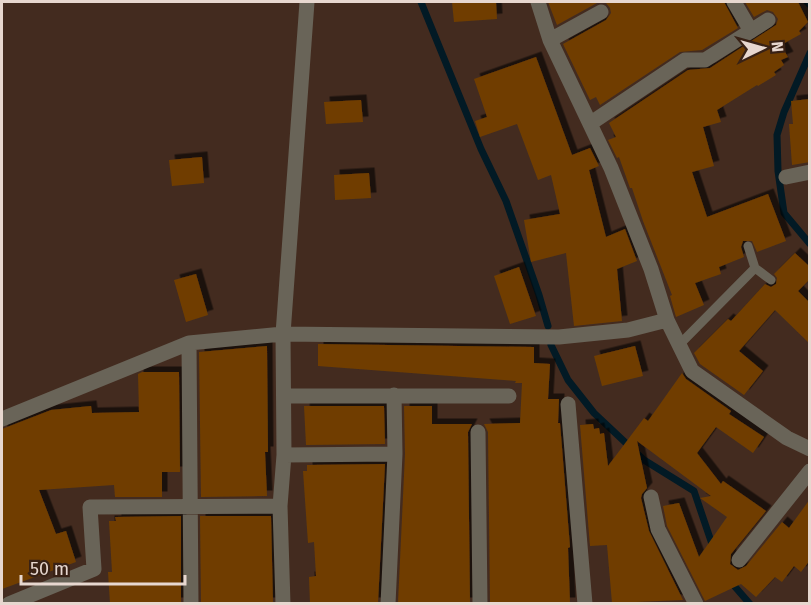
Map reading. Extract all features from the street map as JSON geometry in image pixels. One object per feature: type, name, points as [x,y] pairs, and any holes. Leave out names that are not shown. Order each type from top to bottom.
[{"type":"street","points":[[283,603],[280,506],[284,455],[283,334],[307,2]]},
{"type":"street","points":[[538,2],[550,40],[611,168],[651,269],[667,321],[692,371],[787,438],[810,449]]},
{"type":"street","points":[[734,2],[751,31]]},
{"type":"street","points":[[550,40],[601,12]]},
{"type":"street","points":[[591,123],[685,60],[705,60],[768,20]]},
{"type":"street","points":[[786,177],[810,172]]},
{"type":"street","points":[[2,419],[189,343],[283,334],[559,338],[628,330],[667,321]]},
{"type":"street","points":[[189,343],[190,603]]},
{"type":"street","points":[[388,603],[395,454],[394,395]]},
{"type":"street","points":[[284,396],[509,396]]},
{"type":"street","points":[[568,404],[585,603]]},
{"type":"street","points":[[478,432],[480,603]]},
{"type":"street","points":[[284,455],[395,454]]},
{"type":"street","points":[[739,560],[810,471]]},
{"type":"street","points":[[651,497],[658,529],[696,603]]},
{"type":"street","points":[[9,603],[94,569],[90,507],[280,506]]},
{"type":"lane","points":[[748,246],[755,268],[771,280]]},
{"type":"lane","points":[[679,345],[755,268]]},
{"type":"building","points":[[452,2],[496,2],[497,19],[454,22]]},
{"type":"building","points":[[548,2],[724,2],[738,28],[702,50],[680,52],[600,105],[596,97],[590,100],[563,44],[606,20],[611,13],[610,8],[606,3],[597,3],[557,25]]},
{"type":"building","points":[[745,2],[798,2],[808,22],[799,31],[801,34],[781,45],[788,57],[781,60],[784,65],[774,72],[776,75],[717,110],[721,122],[703,127],[714,166],[692,172],[707,217],[768,194],[786,241],[757,252],[752,241],[743,241],[741,247],[744,257],[719,267],[721,274],[695,283],[704,305],[676,317],[670,296],[672,295],[632,188],[630,188],[619,157],[617,158],[608,140],[616,137],[609,123],[688,70],[710,68],[776,25],[778,19],[773,12],[767,10],[754,17]]},
{"type":"building","points":[[536,57],[572,155],[590,148],[599,166],[589,170],[606,237],[625,229],[637,261],[617,269],[622,321],[574,326],[566,253],[531,262],[524,220],[560,214],[551,175],[538,180],[517,124],[480,137],[475,121],[487,117],[474,79]]},
{"type":"building","points":[[810,99],[810,162],[792,165],[789,124],[793,124],[791,101]]},
{"type":"building","points":[[361,100],[363,122],[326,124],[324,102]]},
{"type":"building","points":[[202,157],[204,183],[172,186],[169,160]]},
{"type":"building","points":[[369,173],[371,198],[335,200],[334,175]]},
{"type":"building","points":[[795,253],[810,267],[810,279],[798,291],[810,303],[810,344],[775,310],[739,351],[763,371],[744,395],[700,364],[694,353],[728,319],[731,321],[765,284],[771,287],[776,284],[777,278],[774,274]]},
{"type":"building","points":[[519,267],[536,316],[510,324],[494,276]]},
{"type":"building","points":[[196,274],[208,315],[186,322],[174,280]]},
{"type":"building","points":[[318,344],[534,347],[534,363],[550,364],[548,399],[559,399],[558,423],[560,423],[570,547],[568,548],[570,603],[490,603],[488,432],[484,424],[520,423],[522,383],[318,366]]},
{"type":"building","points":[[267,346],[268,452],[265,452],[267,496],[201,497],[199,352]]},
{"type":"building","points":[[635,346],[643,376],[602,386],[594,356]]},
{"type":"building","points":[[142,372],[179,372],[180,472],[162,472],[162,497],[115,497],[114,485],[39,490],[56,534],[66,531],[76,562],[2,589],[2,429],[51,410],[91,406],[92,413],[139,412],[138,374]]},
{"type":"building","points":[[682,373],[686,379],[731,411],[729,414],[764,437],[753,453],[716,427],[697,453],[721,484],[723,481],[766,511],[731,554],[730,564],[738,570],[746,566],[782,522],[789,528],[810,499],[810,560],[801,572],[794,566],[782,582],[775,577],[756,597],[741,584],[705,601],[667,526],[663,506],[679,503],[699,557],[727,517],[700,498],[711,496],[637,441],[647,488],[641,498],[649,531],[683,600],[612,603],[607,545],[590,546],[580,425],[593,424],[594,429],[599,428],[600,434],[604,433],[608,466],[644,418],[648,421]]},
{"type":"building","points":[[304,406],[384,406],[385,444],[306,445]]},
{"type":"building","points":[[404,406],[432,406],[432,424],[472,424],[468,432],[470,603],[398,603],[405,454]]},
{"type":"building","points":[[385,464],[378,603],[310,603],[309,577],[316,576],[314,542],[308,543],[303,471],[307,471],[307,465]]},
{"type":"building","points":[[181,516],[181,603],[110,603],[108,572],[112,572],[109,521],[116,521],[115,517]]},
{"type":"building","points":[[200,516],[271,516],[273,603],[201,603]]},
{"type":"waterway","points":[[421,2],[481,149],[506,201],[548,326]]},
{"type":"waterway","points":[[807,2],[810,5]]},
{"type":"waterway","points":[[810,53],[784,112],[777,135],[778,171],[784,213],[810,244]]},
{"type":"waterway","points":[[551,345],[568,380],[594,413],[644,460],[694,491],[713,547]]},
{"type":"waterway","points":[[730,581],[750,604]]}]
